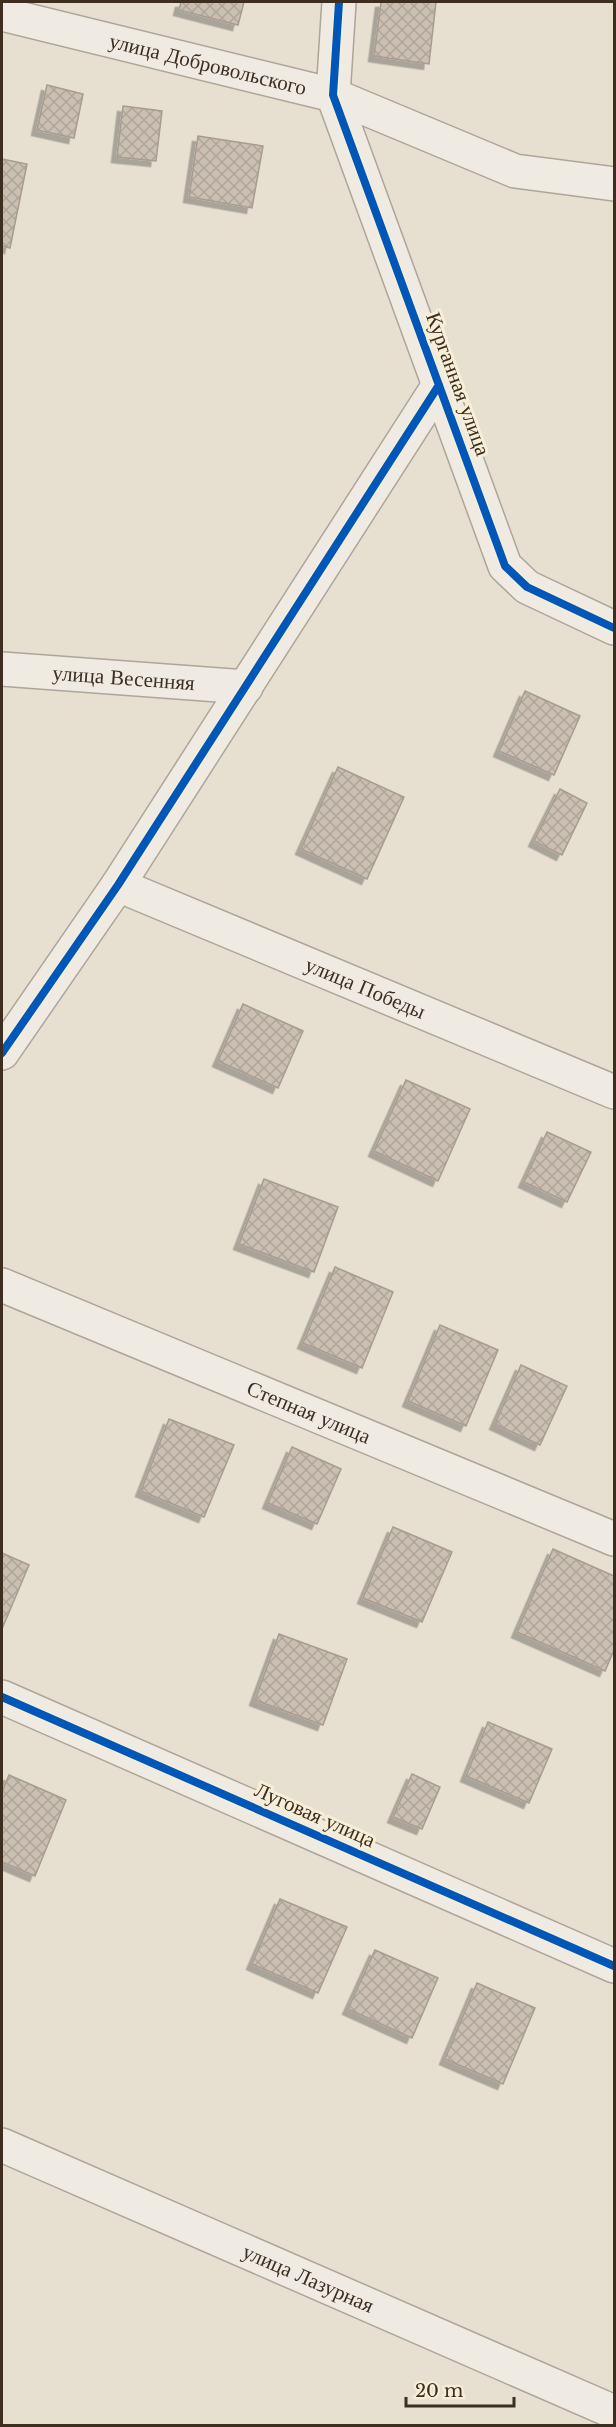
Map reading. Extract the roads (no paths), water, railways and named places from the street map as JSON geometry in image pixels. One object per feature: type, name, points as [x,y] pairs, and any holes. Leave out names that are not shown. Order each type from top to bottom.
[{"type":"street","points":[[333,95],[339,2]]},
{"type":"street","name":"улица Добровольского","points":[[2,14],[333,95],[515,171],[615,184]]},
{"type":"street","name":"Курганная улица","points":[[333,95],[505,566],[527,587],[615,628]]},
{"type":"street","points":[[2,1053],[118,885],[439,385]]},
{"type":"street","name":"улица Весенняя","points":[[2,669],[246,687]]},
{"type":"street","name":"улица Победы","points":[[118,885],[615,1092]]},
{"type":"street","name":"Степная улица","points":[[2,1285],[615,1539]]},
{"type":"street","name":"Луговая улица","points":[[2,1697],[615,1966]]},
{"type":"street","name":"улица Лазурная","points":[[2,2145],[615,2412]]}]
